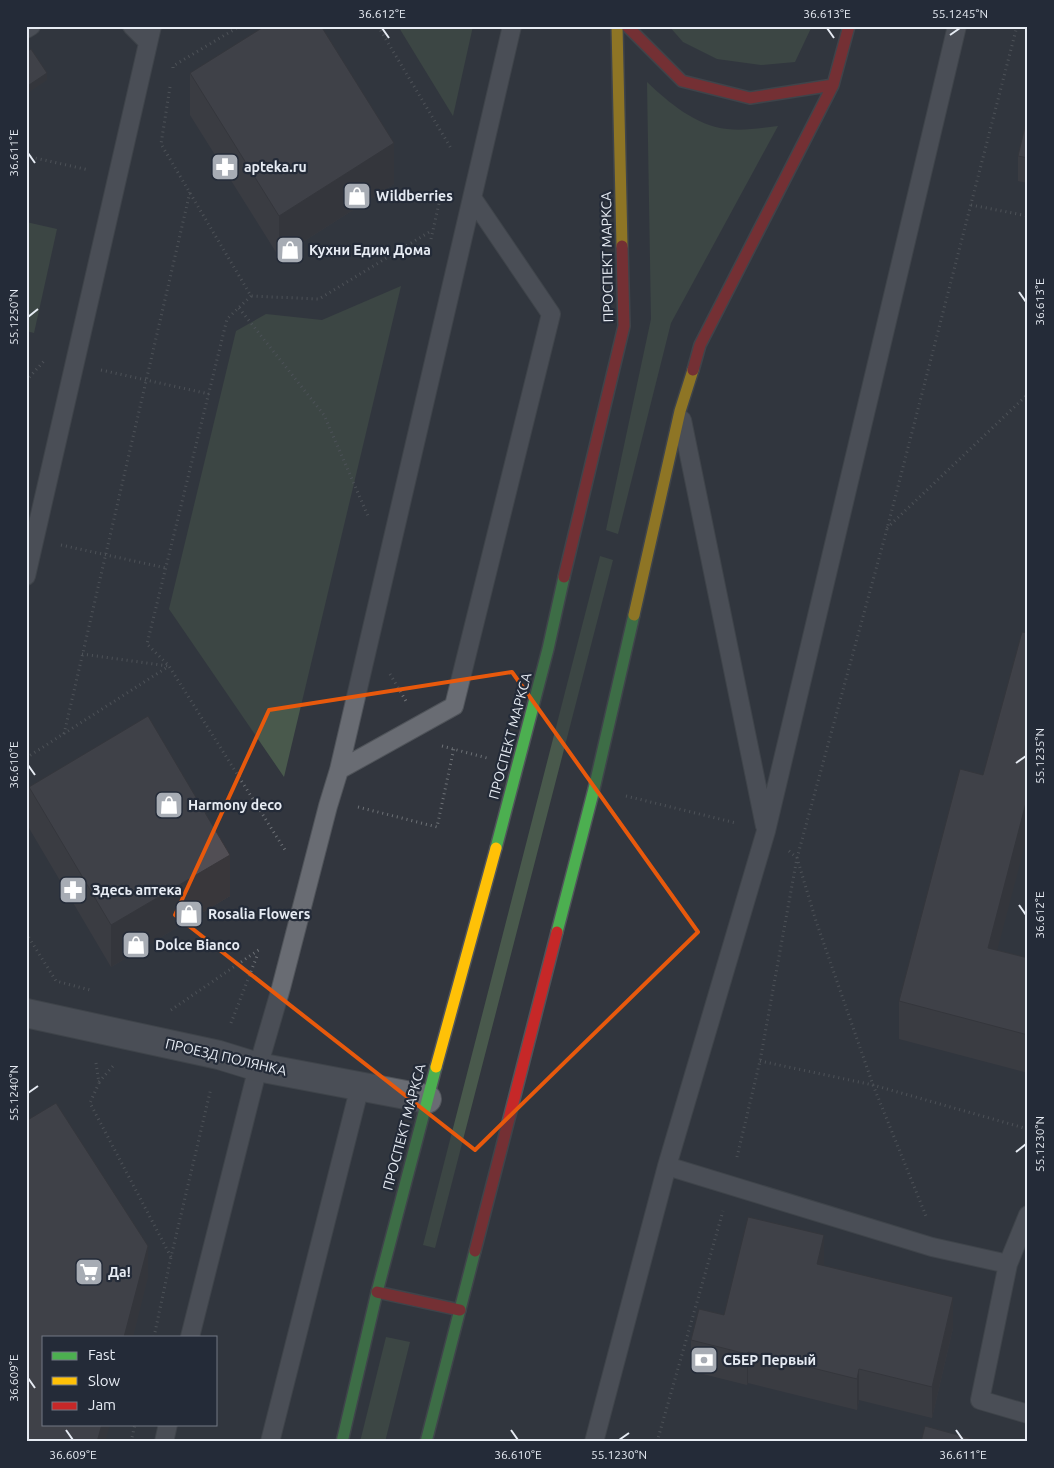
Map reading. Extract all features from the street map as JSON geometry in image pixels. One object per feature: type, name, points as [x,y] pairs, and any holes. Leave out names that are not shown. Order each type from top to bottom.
[{"type":"main road","name":"ПРОСПЕКТ МАРКСА","points":[[342,1442],[377,1292],[427,1099],[518,768],[624,326],[617,26]]},
{"type":"main road","points":[[627,26],[682,81],[750,98],[832,85]]},
{"type":"main road","points":[[426,1442],[594,788],[680,411],[700,345],[832,85],[849,26]]},
{"type":"main road","points":[[377,1292],[460,1310]]},
{"type":"street","name":"ПРОЕЗД ПОЛЯНКА","points":[[26,1012],[218,1055],[258,1067],[427,1099]]},
{"type":"lane","points":[[26,30],[31,26]]},
{"type":"lane","points":[[26,576],[150,34],[132,26]]},
{"type":"lane","points":[[190,1336],[258,1067],[281,988],[330,800],[340,770],[512,26]]},
{"type":"lane","points":[[594,1442],[666,1166],[766,831],[957,26]]},
{"type":"lane","points":[[340,770],[454,706],[551,314],[473,199]]},
{"type":"lane","points":[[680,411],[766,831]]},
{"type":"lane","points":[[270,1442],[360,1086]]},
{"type":"lane","points":[[666,1166],[932,1248],[1008,1264]]},
{"type":"lane","points":[[1028,1215],[1008,1264],[980,1400],[1028,1414]]},
{"type":"lane","points":[[164,1442],[168,1426]]},
{"type":"path","points":[[172,74],[173,66],[240,26]]},
{"type":"path","points":[[378,26],[452,150]]},
{"type":"path","points":[[657,1442],[730,1185],[760,1061],[796,858],[887,529],[1018,26]]},
{"type":"path","points":[[171,82],[161,144],[251,296]]},
{"type":"path","points":[[450,159],[455,140]]},
{"type":"path","points":[[26,156],[90,170]]},
{"type":"path","points":[[64,734],[190,192]]},
{"type":"path","points":[[430,248],[432,230],[441,195]]},
{"type":"path","points":[[971,205],[1028,216]]},
{"type":"path","points":[[285,850],[169,666],[147,644],[227,320],[251,296],[319,299],[432,230]]},
{"type":"path","points":[[239,308],[324,415],[371,524]]},
{"type":"path","points":[[75,364],[208,394]]},
{"type":"path","points":[[887,529],[1028,394]]},
{"type":"path","points":[[34,540],[166,568]]},
{"type":"path","points":[[82,654],[169,666]]},
{"type":"path","points":[[366,657],[384,663],[431,744],[454,748],[518,768]]},
{"type":"path","points":[[26,758],[169,666]]},
{"type":"path","points":[[330,800],[437,827],[454,748]]},
{"type":"path","points":[[594,788],[766,831],[796,858],[873,1085],[925,1212],[932,1248]]},
{"type":"path","points":[[283,859],[288,840]]},
{"type":"path","points":[[26,933],[56,982],[95,991]]},
{"type":"path","points":[[154,1336],[218,1055],[262,940]]},
{"type":"path","points":[[162,1008],[172,1010],[260,949]]},
{"type":"path","points":[[95,1054],[99,1083],[90,1103],[171,1257]]},
{"type":"path","points":[[760,1061],[873,1085],[1028,1129]]},
{"type":"path","points":[[131,1442],[135,1426]]},
{"type":"highlighted area","points":[[512,672],[698,932],[475,1150],[175,915],[269,710]]},
{"type":"green space","points":[[398,26],[473,26],[453,116]]},
{"type":"green space","points":[[669,26],[812,26],[795,62],[761,65],[717,59],[683,42]]},
{"type":"green space","points":[[647,82],[673,105],[704,123],[733,130],[778,126],[671,323],[618,534],[606,530],[651,319]]},
{"type":"green space","points":[[26,222],[57,229],[34,333],[26,331]]},
{"type":"green space","points":[[401,286],[284,777],[169,609],[236,331],[266,314],[322,320]]},
{"type":"green space","points":[[600,556],[613,560],[435,1248],[423,1245]]},
{"type":"green space","points":[[386,1337],[410,1342],[385,1442],[360,1442]]},
{"type":"building","points":[[265,26],[321,26],[394,143],[279,216],[190,73]]},
{"type":"building","points":[[31,49],[47,73],[26,87],[26,52]]},
{"type":"building","points":[[1028,114],[1028,158],[1018,156]]},
{"type":"building","points":[[1022,632],[1028,633],[1028,795],[988,948],[1028,958],[1028,1035],[899,1001],[960,769],[983,775]]},
{"type":"building","points":[[148,716],[230,855],[111,925],[29,787]]},
{"type":"building","points":[[56,1103],[148,1246],[124,1336],[42,1336],[42,1426],[101,1426],[97,1442],[26,1442],[26,1121]]},
{"type":"building","points":[[748,1217],[824,1235],[817,1264],[953,1297],[932,1387],[859,1369],[857,1379],[691,1340],[699,1309],[724,1315]]},
{"type":"building","points":[[925,1426],[983,1442],[921,1442]]},
{"type":"traffic: fast","points":[[496,848],[548,649],[564,577]]},
{"type":"traffic: fast","points":[[557,932],[594,789],[634,615]]},
{"type":"traffic: fast","points":[[342,1442],[377,1292],[436,1067]]},
{"type":"traffic: fast","points":[[426,1442],[475,1251]]},
{"type":"traffic: slow","points":[[617,26],[622,246]]},
{"type":"traffic: slow","points":[[634,615],[680,411],[693,370]]},
{"type":"traffic: slow","points":[[436,1067],[496,848]]},
{"type":"traffic: jam","points":[[627,26],[682,81],[750,98],[833,85]]},
{"type":"traffic: jam","points":[[693,370],[700,345],[833,85],[849,26]]},
{"type":"traffic: jam","points":[[564,577],[624,326],[622,246]]},
{"type":"traffic: jam","points":[[475,1251],[557,932]]},
{"type":"traffic: jam","points":[[377,1292],[460,1310]]},
{"type":"place","name":"apteka.ru","points":[[225,167]]},
{"type":"place","name":"Wildberries","points":[[357,196]]},
{"type":"place","name":"Кухни Едим Дома","points":[[290,250]]},
{"type":"place","name":"Harmony deco","points":[[169,805]]},
{"type":"place","name":"Здесь аптека","points":[[73,890]]},
{"type":"place","name":"Rosalia Flowers","points":[[189,914]]},
{"type":"place","name":"Dolce Bianco","points":[[136,945]]},
{"type":"place","name":"Да!","points":[[89,1272]]},
{"type":"place","name":"СБЕР Первый","points":[[704,1360]]}]
